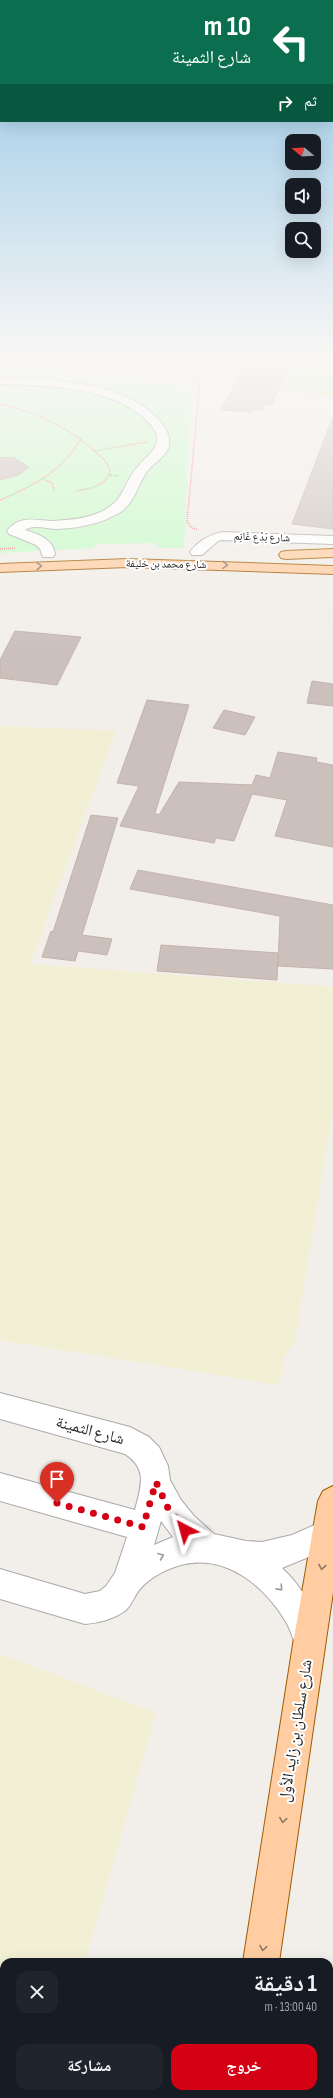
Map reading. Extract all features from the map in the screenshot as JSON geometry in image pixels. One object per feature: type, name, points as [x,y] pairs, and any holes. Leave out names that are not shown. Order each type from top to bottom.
[{"type":"main road","name":"شارع محمد بن خليفة","points":[[0,557],[48,554],[197,552],[285,562],[333,570]]},
{"type":"main road","points":[[285,562],[333,553]]},
{"type":"main road","name":"شارع محمد بن خليفة","points":[[0,568],[128,563],[285,562],[333,557]]},
{"type":"main road","points":[[285,562],[333,574]]},
{"type":"main road","name":"شارع سلطان بن زايد الأول","points":[[262,1958],[310,1638],[333,1501]]},
{"type":"street","points":[[48,554],[48,550],[44,544],[14,531],[27,523],[56,525],[76,523],[96,518],[114,510],[126,500],[138,476],[155,457]]},
{"type":"street","name":"شارع بَدْع غَانِم","points":[[197,552],[215,537],[228,536],[333,540]]},
{"type":"street","name":"شارع الثمينة","points":[[0,1406],[130,1442],[139,1446],[153,1462],[156,1482],[168,1508],[185,1530],[208,1548]]},
{"type":"street","name":"شارع الثمينة","points":[[0,1584],[85,1609],[99,1608],[112,1602],[123,1592],[129,1578],[156,1482]]},
{"type":"street","points":[[0,1487],[143,1527]]},
{"type":"street","name":"شارع الثمينة","points":[[129,1578],[153,1560],[166,1554],[187,1549],[208,1548],[238,1556],[254,1557],[285,1553],[300,1548],[328,1534]]},
{"type":"street","name":"شارع الثمينة","points":[[238,1556],[268,1575],[281,1588],[302,1620],[310,1638]]},
{"type":"path","points":[[0,500],[43,479],[70,457]]},
{"type":"path","points":[[76,491],[96,486],[108,478],[110,472],[108,464],[101,457]]},
{"type":"path","points":[[193,457],[187,522],[192,528],[215,537]]},
{"type":"path","points":[[43,479],[52,483],[54,491]]},
{"type":"green space","points":[[0,457],[188,457],[184,548],[160,548],[153,543],[97,544],[93,548],[0,553]]},
{"type":"green space","points":[[0,726],[116,731],[30,964],[333,987],[333,1108],[295,1340],[284,1358],[279,1385],[0,1340]]},
{"type":"green space","points":[[0,1654],[156,1713],[86,1958],[0,1958]]},
{"type":"building","points":[[13,457],[29,467],[19,475],[0,480],[0,458]]},
{"type":"building","points":[[318,457],[333,457],[333,529],[292,524]]},
{"type":"building","points":[[15,631],[81,637],[57,685],[0,678],[0,660]]},
{"type":"building","points":[[312,681],[333,684],[333,706],[307,703]]},
{"type":"building","points":[[147,700],[189,705],[155,813],[159,815],[179,782],[252,785],[256,775],[270,778],[278,752],[317,758],[316,762],[333,765],[333,847],[275,836],[287,800],[252,794],[234,841],[216,838],[214,843],[120,826],[139,786],[117,783]]},
{"type":"building","points":[[224,710],[255,717],[245,735],[213,728]]},
{"type":"building","points":[[91,815],[118,818],[82,935],[112,939],[107,955],[78,951],[75,961],[42,957],[51,931],[53,932]]},
{"type":"building","points":[[138,870],[333,905],[333,969],[278,966],[280,916],[130,889]]},
{"type":"building","points":[[161,945],[278,953],[277,980],[157,971]]},
{"type":"route","points":[[57,1503],[143,1527],[156,1482],[168,1508],[185,1530]]}]
